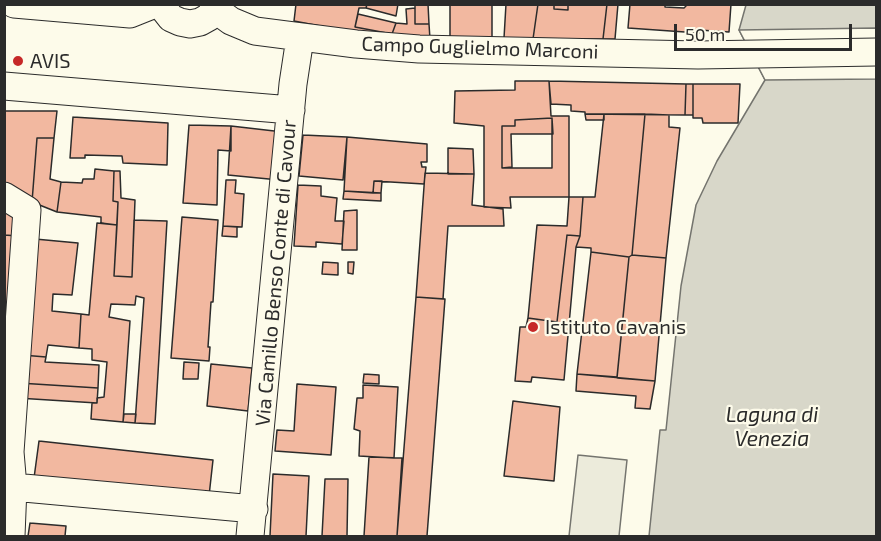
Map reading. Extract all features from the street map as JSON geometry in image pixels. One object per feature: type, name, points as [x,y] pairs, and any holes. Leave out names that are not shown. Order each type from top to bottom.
[{"type":"street","points":[[4,22],[7,4]]},
{"type":"street","points":[[14,4],[130,14],[155,4]]},
{"type":"street","points":[[160,4],[171,18],[190,24],[209,17],[217,7]]},
{"type":"street","name":"Campo Guglielmo Marconi","points":[[217,7],[231,21],[255,31],[300,38],[419,49],[698,55],[876,52]]},
{"type":"street","name":"Via Camillo Benso Conte di Cavour","points":[[250,537],[300,38]]},
{"type":"street","points":[[4,86],[291,110]]},
{"type":"street","points":[[4,196],[27,210],[7,451],[13,487],[11,537]]},
{"type":"street","points":[[13,487],[254,509]]},
{"type":"shaded area","points":[[578,455],[627,460],[619,536],[569,536]]},
{"type":"water","name":"Laguna di Venezia","points":[[746,5],[876,5],[876,536],[649,536],[660,430],[666,430],[681,286],[696,205],[717,161],[765,80],[739,30]]},
{"type":"pier","points":[[876,28],[876,79],[765,80],[739,30]]},
{"type":"building","points":[[296,4],[367,4],[366,8],[359,8],[355,27],[392,34],[396,23],[407,24],[406,9],[415,8],[415,24],[429,24],[430,39],[341,30],[294,21]]},
{"type":"building","points":[[367,4],[398,4],[396,16],[366,8]]},
{"type":"building","points":[[415,4],[428,4],[429,24],[415,24]]},
{"type":"building","points":[[450,4],[492,4],[492,38],[450,39]]},
{"type":"building","points":[[506,4],[538,4],[533,39],[504,38]]},
{"type":"building","points":[[538,4],[554,4],[554,9],[568,10],[568,4],[607,4],[603,39],[533,39]]},
{"type":"building","points":[[554,4],[568,4],[568,10],[554,9]]},
{"type":"building","points":[[607,4],[618,4],[615,39],[603,39]]},
{"type":"building","points":[[630,4],[665,4],[665,7],[684,8],[686,6],[683,4],[731,4],[729,32],[699,30],[699,33],[628,28]]},
{"type":"building","points":[[358,14],[396,23],[392,34],[355,27]]},
{"type":"building","points":[[515,81],[549,81],[551,116],[569,116],[569,197],[510,197],[511,208],[484,207],[484,126],[454,123],[455,91],[515,90]],"holes":[[[552,118],[552,168],[502,168],[502,126],[515,126],[515,120]]]},
{"type":"building","points":[[549,81],[686,84],[685,115],[585,114],[585,112],[571,111],[571,105],[551,104]]},
{"type":"building","points":[[686,84],[693,84],[693,115],[685,115]]},
{"type":"building","points":[[693,84],[740,84],[738,123],[703,123],[702,118],[693,118]]},
{"type":"building","points":[[4,111],[57,111],[54,138],[37,138],[32,202],[4,188]]},
{"type":"building","points":[[585,114],[604,114],[604,120],[586,120]]},
{"type":"building","points":[[604,114],[645,114],[632,255],[629,257],[591,252],[591,248],[576,247],[580,236],[583,197],[595,197]]},
{"type":"building","points":[[645,114],[669,115],[669,127],[680,128],[666,258],[632,255]]},
{"type":"building","points":[[73,117],[168,123],[167,165],[123,163],[122,156],[85,155],[85,158],[70,158]]},
{"type":"building","points":[[552,118],[553,134],[511,134],[512,167],[502,168],[502,126],[515,126],[515,120]]},
{"type":"building","points":[[189,125],[231,126],[231,151],[218,150],[217,205],[183,203]]},
{"type":"building","points":[[231,126],[283,132],[279,180],[228,175]]},
{"type":"building","points":[[303,135],[347,137],[343,180],[299,176]]},
{"type":"building","points":[[347,137],[427,144],[427,162],[421,162],[422,167],[426,167],[424,184],[374,181],[373,193],[344,191]]},
{"type":"building","points":[[37,138],[54,138],[50,179],[61,182],[57,212],[32,202]]},
{"type":"building","points":[[448,148],[473,149],[474,174],[448,174]]},
{"type":"building","points":[[95,169],[114,171],[113,201],[118,202],[117,225],[101,223],[101,217],[57,212],[61,182],[82,183],[83,179],[94,179]]},
{"type":"building","points":[[114,171],[120,171],[121,198],[135,200],[132,277],[114,276],[118,202],[113,201]]},
{"type":"building","points":[[425,173],[474,174],[472,205],[503,209],[504,226],[448,226],[443,299],[416,297]]},
{"type":"building","points":[[226,180],[236,180],[235,193],[244,194],[242,227],[223,226]]},
{"type":"building","points":[[374,181],[382,181],[381,193],[373,193]]},
{"type":"building","points":[[298,185],[321,186],[321,196],[337,198],[335,221],[344,221],[342,244],[316,242],[316,247],[294,246]]},
{"type":"building","points":[[344,191],[381,193],[381,201],[343,199]]},
{"type":"building","points":[[569,197],[583,197],[580,236],[567,235],[557,322],[528,318],[537,225],[567,226]]},
{"type":"building","points":[[4,206],[20,216],[19,236],[4,235]]},
{"type":"building","points":[[357,210],[357,250],[342,250],[344,211]]},
{"type":"building","points":[[182,217],[218,220],[208,347],[210,347],[209,361],[171,358]]},
{"type":"building","points":[[134,220],[167,221],[155,424],[135,423],[144,298],[136,296],[135,305],[111,304],[109,317],[130,321],[123,422],[91,419],[92,403],[97,403],[97,398],[104,397],[107,362],[92,360],[92,349],[79,348],[81,314],[89,315],[97,223],[117,225],[114,276],[132,277]]},
{"type":"building","points":[[223,226],[237,227],[237,237],[222,236]]},
{"type":"building","points":[[4,235],[19,236],[4,350]]},
{"type":"building","points":[[567,235],[580,236],[576,247],[564,380],[532,377],[531,382],[515,381],[520,327],[526,327],[528,318],[557,322]]},
{"type":"building","points":[[35,239],[78,243],[72,295],[53,294],[52,311],[81,314],[79,348],[48,345],[46,357],[22,355]]},
{"type":"building","points":[[591,252],[629,257],[617,377],[577,374]]},
{"type":"building","points":[[632,255],[666,258],[655,381],[617,378],[629,257]]},
{"type":"building","points":[[323,262],[338,263],[338,275],[322,274]]},
{"type":"building","points":[[348,262],[354,262],[353,274],[348,273]]},
{"type":"building","points":[[416,297],[445,299],[427,536],[397,536]]},
{"type":"building","points":[[22,355],[46,357],[45,362],[99,365],[98,388],[19,383]]},
{"type":"building","points":[[184,362],[199,363],[198,379],[183,379]]},
{"type":"building","points":[[211,364],[252,368],[248,411],[207,406]]},
{"type":"building","points":[[364,374],[379,375],[379,384],[363,383]]},
{"type":"building","points":[[577,374],[655,381],[650,409],[635,408],[636,396],[576,391]]},
{"type":"building","points":[[19,383],[98,388],[97,403],[17,398]]},
{"type":"building","points":[[297,384],[336,387],[331,455],[275,451],[277,430],[294,431]]},
{"type":"building","points":[[363,385],[398,387],[394,458],[359,456],[360,431],[354,429],[357,398],[363,398]]},
{"type":"building","points":[[513,401],[560,407],[554,481],[504,476]]},
{"type":"building","points":[[124,414],[136,414],[135,423],[123,422]]},
{"type":"building","points":[[39,441],[213,460],[209,496],[34,478]]},
{"type":"building","points":[[369,457],[402,458],[397,536],[364,536]]},
{"type":"building","points":[[273,474],[309,476],[306,536],[270,536]]},
{"type":"building","points":[[325,479],[348,479],[347,536],[322,536]]},
{"type":"building","points":[[30,523],[66,526],[65,536],[28,536]]},
{"type":"place","name":"AVIS","points":[[18,61]]},
{"type":"place","name":"Istituto Cavanis","points":[[533,327]]}]
